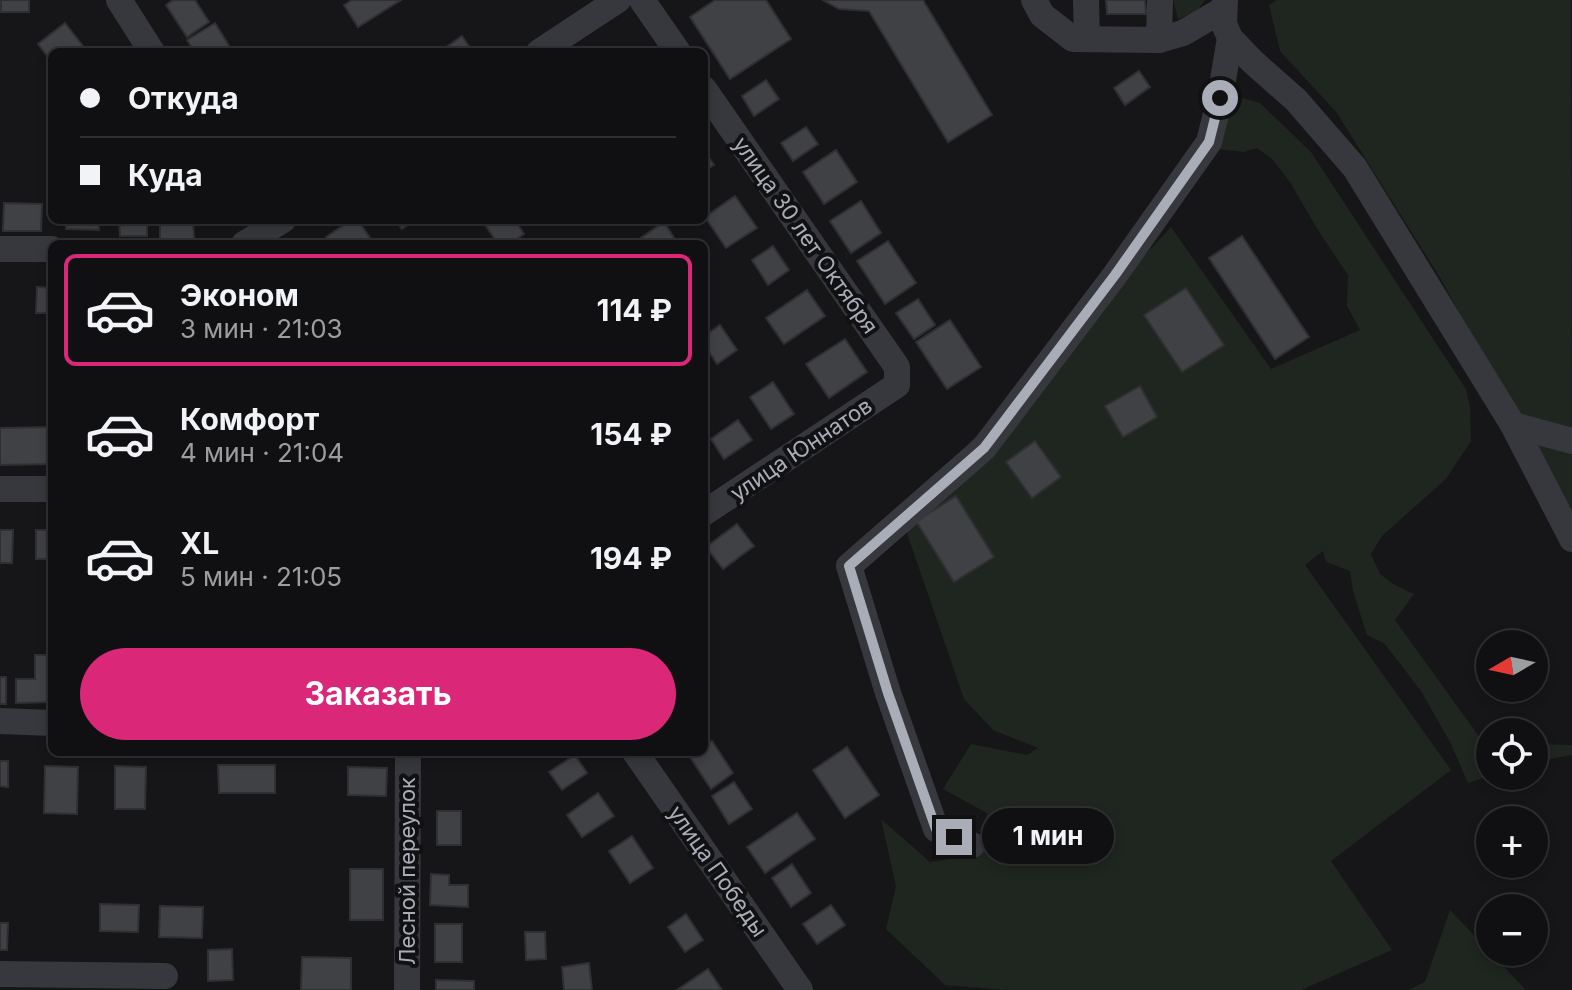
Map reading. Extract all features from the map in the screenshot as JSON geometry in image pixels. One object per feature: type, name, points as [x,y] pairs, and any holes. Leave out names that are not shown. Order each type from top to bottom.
[{"type":"street","points":[[119,0],[149,48]]},
{"type":"street","points":[[545,48],[618,0]]},
{"type":"street","points":[[642,0],[675,48]]},
{"type":"street","points":[[1034,0],[1042,15],[1073,39],[1159,40],[1183,33],[1225,5]]},
{"type":"street","points":[[1086,0],[1087,39]]},
{"type":"street","points":[[1159,40],[1160,0]]},
{"type":"street","points":[[1225,5],[1224,24],[1230,38],[1296,100],[1355,168],[1513,425],[1572,539]]},
{"type":"street","points":[[972,845],[936,829],[888,693],[849,566],[984,448],[1115,275],[1209,142],[1230,38]]},
{"type":"street","name":"улица 30 лет Октября","points":[[708,95],[897,367],[897,385]]},
{"type":"street","points":[[0,249],[48,249]]},
{"type":"street","name":"улица Юннатов","points":[[708,510],[897,385]]},
{"type":"street","points":[[1513,425],[1572,441]]},
{"type":"street","points":[[0,489],[48,489]]},
{"type":"street","points":[[0,721],[48,723]]},
{"type":"street","name":"Лесной переулок","points":[[407,990],[408,756]]},
{"type":"street","name":"улица Победы","points":[[638,756],[800,990]]},
{"type":"street","points":[[0,974],[165,976]]},
{"type":"shaded area","points":[[1173,0],[1205,0],[1197,11],[1178,19]]},
{"type":"shaded area","points":[[1277,0],[1571,0],[1572,522],[1442,281],[1337,113],[1280,51],[1269,5]]},
{"type":"shaded area","points":[[1239,97],[1260,103],[1311,152],[1466,389],[1471,441],[1446,479],[1382,536],[1371,554],[1380,574],[1414,594],[1395,620],[1476,732],[1476,780],[1468,783],[1450,742],[1421,691],[1384,643],[1367,635],[1350,571],[1326,562],[1323,551],[1305,565],[1451,770],[1331,861],[1392,950],[1301,990],[1007,990],[945,985],[886,929],[896,886],[881,819],[930,862],[977,855],[987,813],[943,789],[971,744],[1027,755],[1038,748],[993,730],[964,699],[901,516],[1171,227],[1271,369],[1360,330],[1347,306],[1348,275],[1290,182],[1272,159],[1257,148],[1244,152],[1218,149],[1217,128]]},
{"type":"shaded area","points":[[1548,744],[1572,745],[1572,755],[1548,759]]},
{"type":"shaded area","points":[[1450,910],[1476,937],[1476,966],[1503,966],[1526,990],[1408,990],[1425,982]]},
{"type":"building","points":[[1,0],[29,0],[29,12],[1,12]]},
{"type":"building","points":[[173,0],[195,0],[209,22],[187,37],[166,5]]},
{"type":"building","points":[[352,0],[401,0],[358,27],[344,5]]},
{"type":"building","points":[[715,0],[766,0],[791,39],[730,79],[690,17]]},
{"type":"building","points":[[823,0],[923,0],[992,115],[948,142],[869,11],[839,9]]},
{"type":"building","points":[[1106,0],[1145,0],[1146,14],[1107,14]]},
{"type":"building","points":[[65,23],[84,48],[48,48],[48,57],[38,44]]},
{"type":"building","points":[[215,23],[231,48],[192,48],[187,40]]},
{"type":"building","points":[[462,36],[470,48],[445,48]]},
{"type":"building","points":[[1139,71],[1150,87],[1125,105],[1114,88]]},
{"type":"building","points":[[766,80],[779,99],[754,116],[742,96]]},
{"type":"building","points":[[806,127],[818,144],[793,161],[781,143]]},
{"type":"building","points":[[836,150],[857,182],[824,204],[803,172]]},
{"type":"building","points":[[735,196],[757,228],[726,248],[708,221],[708,215]]},
{"type":"building","points":[[861,201],[881,233],[851,253],[830,221]]},
{"type":"building","points":[[4,203],[42,204],[41,231],[3,231]]},
{"type":"building","points":[[66,224],[99,224],[99,230],[66,229]]},
{"type":"building","points":[[119,224],[147,224],[147,236],[120,236]]},
{"type":"building","points":[[160,224],[193,224],[194,239],[160,240]]},
{"type":"building","points":[[345,224],[361,224],[371,240],[328,240],[326,237]]},
{"type":"building","points":[[485,224],[518,224],[524,234],[515,240],[495,240]]},
{"type":"building","points":[[665,224],[675,240],[638,240]]},
{"type":"building","points":[[1242,236],[1309,337],[1275,359],[1209,258]]},
{"type":"building","points":[[888,241],[916,283],[885,304],[857,261]]},
{"type":"building","points":[[773,246],[789,270],[768,285],[752,260]]},
{"type":"building","points":[[37,287],[48,288],[48,313],[36,313]]},
{"type":"building","points":[[1186,288],[1224,345],[1182,372],[1144,315]]},
{"type":"building","points":[[807,290],[825,316],[784,344],[766,318]]},
{"type":"building","points":[[918,299],[935,325],[914,339],[896,313]]},
{"type":"building","points":[[950,320],[981,367],[947,389],[916,342]]},
{"type":"building","points":[[720,325],[737,350],[717,364],[708,350],[708,333]]},
{"type":"building","points":[[845,339],[867,372],[829,398],[806,364]]},
{"type":"building","points":[[773,382],[794,414],[771,429],[750,397]]},
{"type":"building","points":[[1140,386],[1157,417],[1123,437],[1105,406]]},
{"type":"building","points":[[738,420],[752,440],[724,459],[711,439]]},
{"type":"building","points":[[48,427],[48,464],[0,465],[0,428]]},
{"type":"building","points":[[1035,441],[1061,477],[1032,498],[1006,462]]},
{"type":"building","points":[[956,496],[994,557],[954,582],[916,521]]},
{"type":"building","points":[[737,524],[754,546],[723,569],[708,546]]},
{"type":"building","points":[[0,530],[13,530],[12,563],[0,563]]},
{"type":"building","points":[[36,530],[48,530],[48,559],[36,559]]},
{"type":"building","points":[[35,655],[48,655],[48,702],[16,703],[16,679],[35,679]]},
{"type":"building","points":[[0,677],[6,677],[6,704],[0,704]]},
{"type":"building","points":[[712,741],[733,773],[711,789],[690,757],[708,756],[708,744]]},
{"type":"building","points":[[847,747],[879,795],[845,818],[813,770]]},
{"type":"building","points":[[576,756],[587,773],[562,790],[549,772]]},
{"type":"building","points":[[0,761],[8,761],[8,787],[0,786]]},
{"type":"building","points":[[218,765],[275,765],[275,793],[219,793]]},
{"type":"building","points":[[45,766],[78,767],[77,814],[44,813]]},
{"type":"building","points":[[115,766],[146,767],[145,809],[115,809]]},
{"type":"building","points":[[348,767],[387,768],[386,796],[348,795]]},
{"type":"building","points":[[734,782],[752,809],[729,824],[712,796]]},
{"type":"building","points":[[598,793],[614,816],[582,837],[567,815]]},
{"type":"building","points":[[437,811],[461,811],[461,845],[437,845]]},
{"type":"building","points":[[797,813],[815,839],[765,873],[747,847]]},
{"type":"building","points":[[632,836],[653,868],[630,883],[609,851]]},
{"type":"building","points":[[792,864],[811,893],[791,907],[772,878]]},
{"type":"building","points":[[350,869],[383,869],[383,920],[350,920]]},
{"type":"building","points":[[431,874],[449,875],[449,885],[468,885],[468,907],[430,905]]},
{"type":"building","points":[[100,904],[139,905],[138,932],[100,931]]},
{"type":"building","points":[[831,905],[845,925],[817,944],[803,924]]},
{"type":"building","points":[[160,906],[203,907],[202,938],[159,937]]},
{"type":"building","points":[[686,914],[703,940],[685,952],[668,927]]},
{"type":"building","points":[[0,923],[8,923],[7,950],[0,950]]},
{"type":"building","points":[[435,924],[462,924],[462,962],[435,962]]},
{"type":"building","points":[[525,932],[545,932],[546,959],[526,960]]},
{"type":"building","points":[[232,949],[233,980],[208,981],[208,950]]},
{"type":"building","points":[[302,957],[351,958],[351,990],[301,990]]},
{"type":"building","points":[[589,963],[592,990],[564,990],[562,967]]},
{"type":"building","points":[[708,969],[722,990],[677,990]]},
{"type":"building","points":[[436,980],[474,981],[474,990],[436,990]]},
{"type":"route","points":[[954,837],[936,829],[888,693],[849,566],[984,448],[1115,275],[1209,142],[1220,98]]}]
